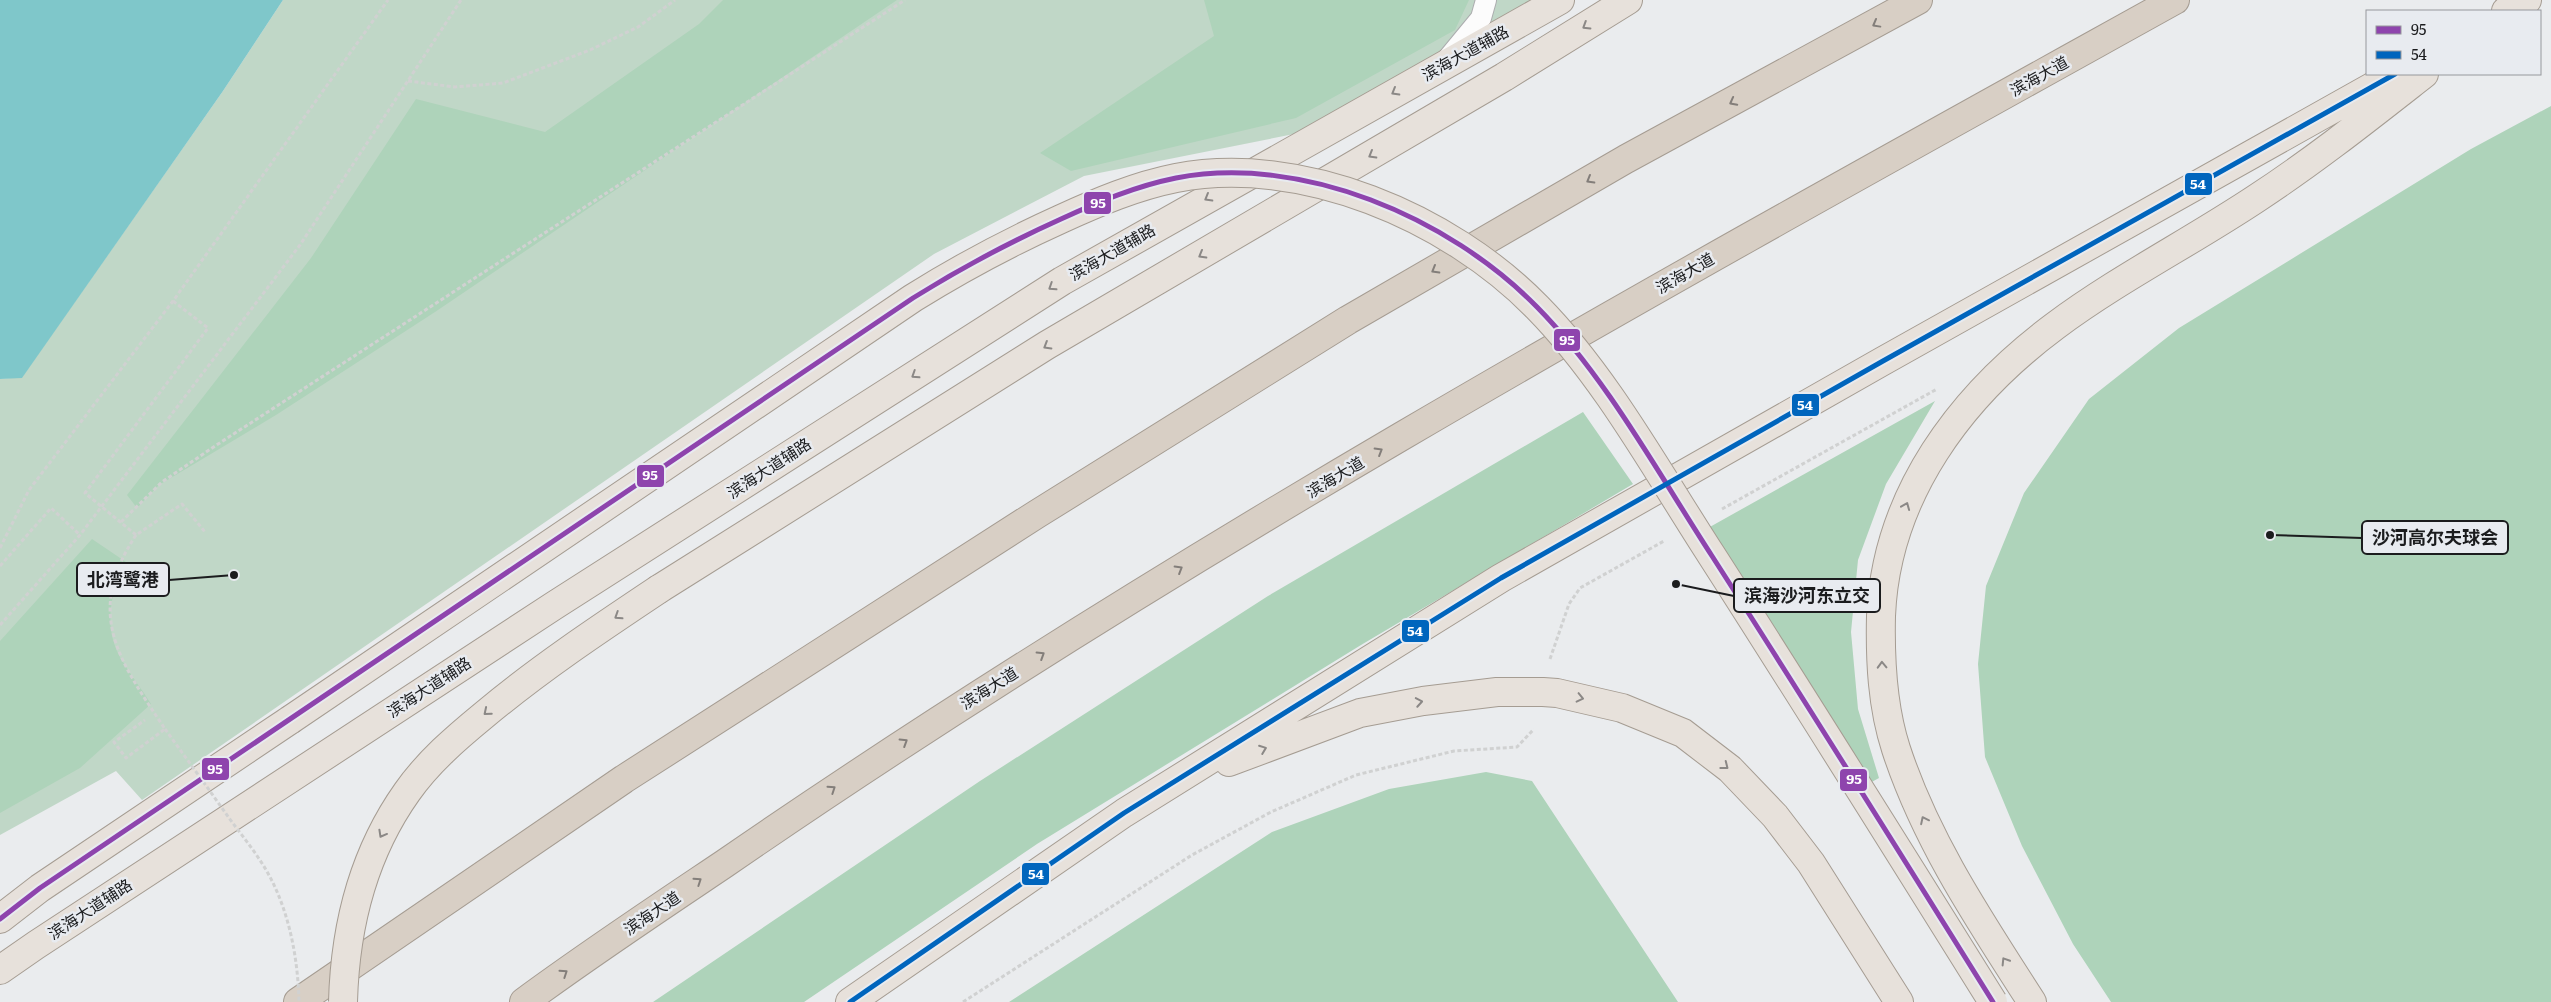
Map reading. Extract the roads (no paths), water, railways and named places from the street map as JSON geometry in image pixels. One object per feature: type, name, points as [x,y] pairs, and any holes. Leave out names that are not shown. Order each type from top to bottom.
[{"type":"highway","points":[[298,1002],[624,779],[1037,514],[1348,320],[1626,159],[1918,0]]},
{"type":"highway","name":"滨海大道","points":[[524,1002],[863,768],[1134,596],[1473,395],[1740,241],[2175,0]]},
{"type":"main road","name":"滨海大道辅路","points":[[0,970],[554,604],[1062,281],[1560,0]]},
{"type":"main road","points":[[343,1002],[344,968],[353,912],[362,880],[380,837],[407,791],[448,745],[512,691],[582,640],[659,589],[1048,345],[1504,77],[1628,0]]},
{"type":"main road","points":[[2508,10],[2527,0]]},
{"type":"main road","points":[[850,1002],[1124,813],[1501,578],[1882,361],[2393,75]]},
{"type":"main road","points":[[2032,1002],[1941,854],[1918,808],[1895,747],[1883,690],[1882,605],[1889,555],[1906,505],[1928,460],[1961,412],[2003,369],[2056,325],[2257,198],[2352,131],[2423,75]]},
{"type":"main road","points":[[0,919],[40,888],[913,298],[965,266],[1106,198],[1175,178],[1237,172],[1300,180],[1370,199],[1432,228],[1482,260],[1536,306],[1580,357],[1617,409],[1784,668],[1993,1002]]},
{"type":"main road","points":[[1124,813],[1222,764],[1360,713],[1423,701],[1497,692],[1557,693],[1622,708],[1683,733],[1730,769],[1775,816],[1811,863],[1899,1002]]},
{"type":"lane","points":[[1444,64],[1481,18],[1486,0]]},
{"type":"water","points":[[0,0],[283,0],[223,91],[22,378],[0,379]]},
{"type":"place","name":"沙河高尔夫球会","points":[[2270,535]]},
{"type":"place","name":"北湾鹭港","points":[[234,575]]},
{"type":"place","name":"滨海沙河东立交","points":[[1676,584]]}]
